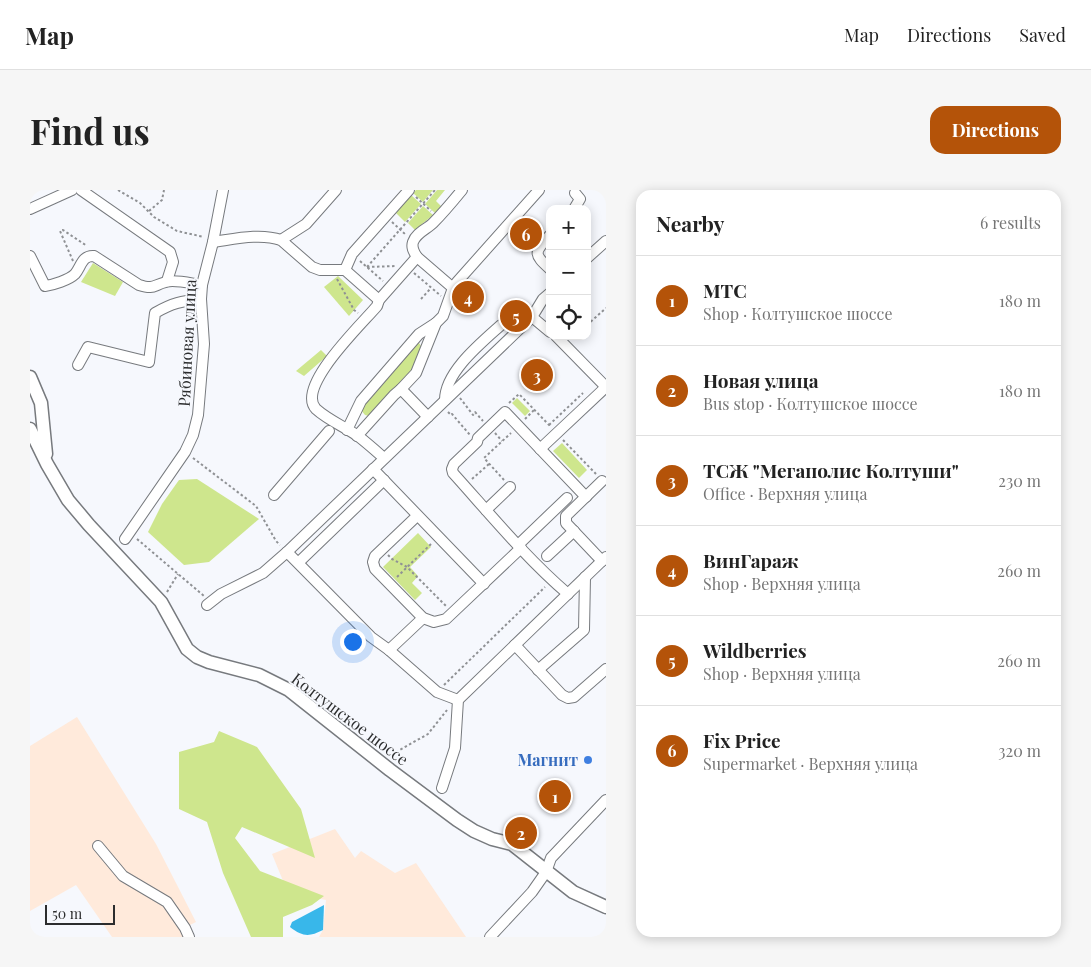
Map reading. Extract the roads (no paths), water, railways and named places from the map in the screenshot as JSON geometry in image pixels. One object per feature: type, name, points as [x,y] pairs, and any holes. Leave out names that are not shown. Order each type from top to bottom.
[{"type":"main road","name":"Колтушское шоссе","points":[[30,377],[41,403],[47,464]]},
{"type":"main road","name":"Колтушское шоссе","points":[[30,429],[47,464],[68,500],[161,602],[187,649],[197,657],[209,662],[259,675],[289,690],[457,820],[474,831],[492,839],[512,844],[573,892],[606,907]]},
{"type":"street","points":[[30,208],[72,190]]},
{"type":"street","points":[[80,190],[170,252],[173,262],[167,281]]},
{"type":"street","name":"Рябиновая улица","points":[[127,536],[185,452],[193,435],[198,414],[204,344],[202,285],[224,190]]},
{"type":"street","points":[[281,240],[306,224],[336,190]]},
{"type":"street","points":[[453,288],[418,257],[413,250],[414,242],[421,232],[432,225],[462,190]]},
{"type":"street","points":[[346,430],[361,401],[419,334],[436,324],[443,316],[453,288],[539,190]]},
{"type":"street","points":[[345,270],[352,254],[409,191]]},
{"type":"street","points":[[575,193],[580,199],[576,205]]},
{"type":"street","points":[[213,241],[263,237],[281,240],[312,267],[320,270],[345,270],[380,300]]},
{"type":"street","points":[[546,240],[537,250],[536,254],[546,265]]},
{"type":"street","points":[[591,255],[605,244]]},
{"type":"street","points":[[30,256],[45,286],[74,276],[85,258],[89,255],[94,256],[139,286],[156,287],[167,281],[202,285]]},
{"type":"street","points":[[384,458],[357,436],[316,408],[312,402],[313,388],[325,366],[418,257]]},
{"type":"street","points":[[209,603],[221,594],[263,574],[384,458],[444,404],[532,317],[548,295]]},
{"type":"street","points":[[78,365],[88,347],[149,362],[155,313],[181,301],[201,299]]},
{"type":"street","points":[[532,317],[546,329]]},
{"type":"street","points":[[357,436],[416,373],[436,324]]},
{"type":"street","points":[[444,404],[446,386],[453,376],[471,353],[500,325]]},
{"type":"street","points":[[540,449],[606,387],[560,340]]},
{"type":"street","points":[[401,389],[428,417]]},
{"type":"street","points":[[568,594],[520,547],[453,473],[452,468],[477,442],[478,438],[505,412],[586,497]]},
{"type":"street","points":[[274,495],[328,431]]},
{"type":"street","points":[[373,469],[484,584]]},
{"type":"street","points":[[299,562],[384,480]]},
{"type":"street","points":[[564,519],[602,481]]},
{"type":"street","points":[[486,510],[510,487]]},
{"type":"street","points":[[417,516],[375,556],[375,569],[422,618],[434,622],[446,619],[484,584],[567,498]]},
{"type":"street","points":[[442,788],[455,748],[458,700],[604,559],[555,510]]},
{"type":"street","points":[[547,556],[574,531]]},
{"type":"street","points":[[287,552],[299,562],[371,637],[389,650],[437,692],[458,700]]},
{"type":"street","points":[[538,670],[584,630],[585,578]]},
{"type":"street","points":[[389,650],[422,618]]},
{"type":"street","points":[[515,645],[562,695],[568,698],[574,696],[606,669]]},
{"type":"street","points":[[490,937],[532,892],[546,872],[551,858],[606,800]]},
{"type":"street","points":[[98,846],[123,876],[166,902],[185,928],[189,937]]},
{"type":"water","points":[[324,905],[323,930],[306,935],[290,927],[292,922]]},
{"type":"place","name":"Fix Price","points":[[526,234]]},
{"type":"place","name":"ВинГараж","points":[[468,297]]},
{"type":"place","name":"Wildberries","points":[[516,316]]},
{"type":"place","name":"ТСЖ \"Мегаполис Колтуши\"","points":[[537,375]]},
{"type":"place","name":"Магнит","points":[[588,760]]},
{"type":"place","name":"МТС","points":[[555,796]]},
{"type":"place","name":"Новая улица","points":[[521,833]]}]
